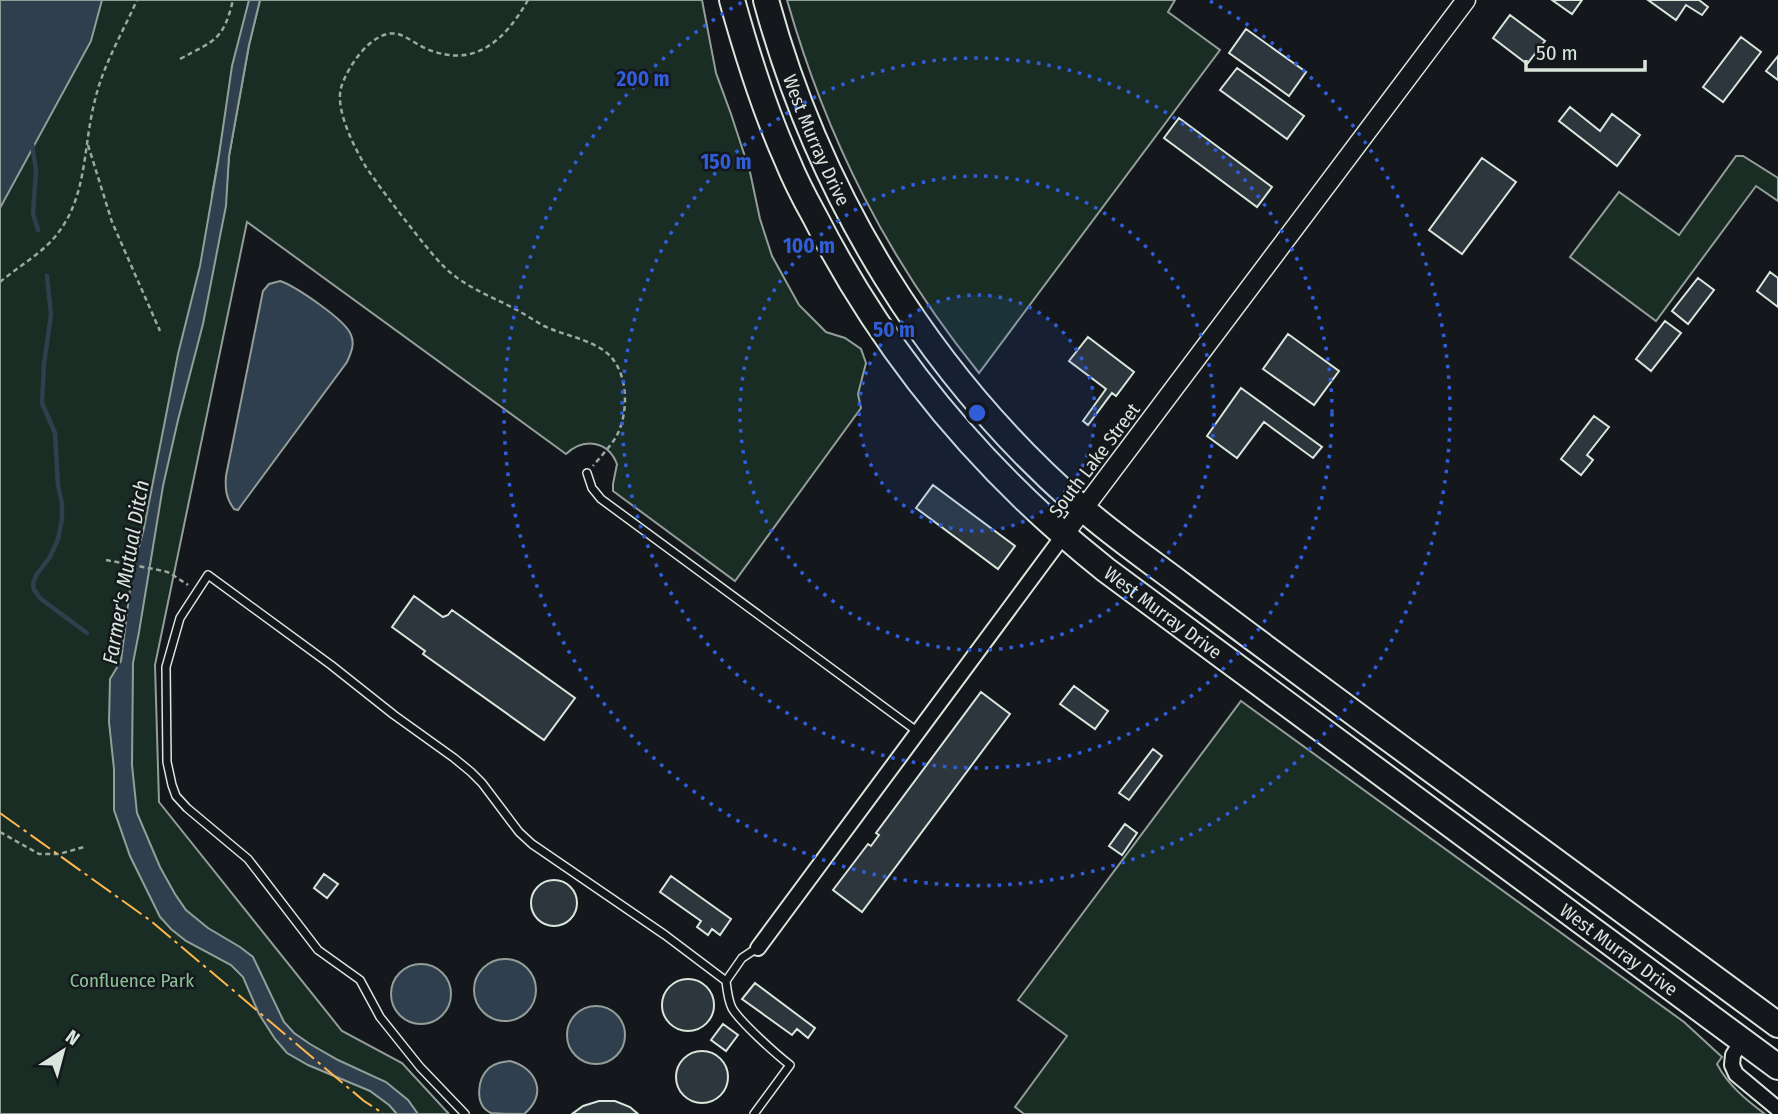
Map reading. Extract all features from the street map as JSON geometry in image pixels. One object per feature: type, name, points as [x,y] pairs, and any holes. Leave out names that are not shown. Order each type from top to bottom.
[{"type":"highway","name":"West Murray Drive","points":[[732,0],[747,54],[786,160],[826,239],[858,294],[901,358],[976,450],[1063,536],[1106,570],[1778,1067]]},
{"type":"highway","name":"West Murray Drive","points":[[766,0],[800,106],[845,205],[873,258],[941,357],[996,423],[1043,472],[1084,509],[1276,656],[1778,1025]]},
{"type":"street","name":"South Lake Street","points":[[758,948],[1063,536],[1466,0]]},
{"type":"street","points":[[1742,1041],[1732,1065],[1736,1074],[1778,1109]]},
{"type":"lane","points":[[587,473],[592,488],[601,499],[918,732]]},
{"type":"lane","points":[[465,1114],[419,1067],[380,1017],[360,980],[318,950],[247,859],[176,796],[167,762],[166,667],[180,618],[208,575],[471,772],[519,832],[532,844],[665,935],[726,981]]},
{"type":"lane","points":[[754,1114],[790,1065],[745,1024],[733,1009],[728,995],[726,981],[742,958],[758,948]]},
{"type":"path","points":[[0,282],[31,259],[57,234],[74,207],[84,170],[95,97],[137,0]]},
{"type":"path","points":[[180,59],[221,34],[228,21],[233,0]]},
{"type":"path","points":[[528,0],[507,32],[485,50],[459,57],[428,50],[398,34],[384,34],[375,39],[352,66],[341,89],[341,104],[347,128],[379,187],[439,262],[472,287],[543,325],[592,344],[612,358],[624,388],[624,413],[616,438],[587,473]]},
{"type":"path","points":[[88,143],[112,222],[160,331]]},
{"type":"path","points":[[106,560],[164,570],[197,592]]},
{"type":"path","points":[[0,832],[39,854],[59,854],[84,847]]},
{"type":"green space","name":"Confluence Park","points":[[0,0],[252,0],[212,195],[225,205],[229,156],[260,0],[702,0],[716,73],[750,172],[760,219],[772,256],[799,305],[826,332],[845,338],[861,349],[866,363],[858,394],[861,408],[735,581],[613,491],[617,464],[608,450],[602,446],[588,444],[580,445],[566,454],[247,222],[155,665],[159,802],[342,1031],[402,1063],[449,1114],[0,1114]]},
{"type":"green space","points":[[787,0],[1175,0],[1168,12],[1220,50],[979,373],[916,287],[864,197],[821,101]]},
{"type":"green space","points":[[1736,156],[1743,156],[1778,178],[1778,201],[1756,186],[1656,321],[1570,257],[1619,192],[1679,235]]},
{"type":"green space","points":[[1241,701],[1684,1022],[1722,1057],[1717,1064],[1732,1085],[1765,1114],[1024,1114],[1015,1107],[1067,1036],[1018,1000]]},
{"type":"water","points":[[0,0],[102,0],[91,41],[0,208]]},
{"type":"water","points":[[249,0],[260,0],[229,156],[226,206],[203,324],[163,486],[133,663],[132,765],[137,813],[160,867],[186,910],[208,928],[253,957],[284,1022],[294,1033],[338,1060],[386,1082],[408,1100],[418,1114],[397,1114],[370,1091],[308,1065],[287,1053],[259,1014],[243,977],[231,965],[186,941],[160,917],[130,856],[114,810],[114,769],[109,722],[110,679],[121,661],[132,573],[144,528],[178,354],[200,266],[232,66]]},
{"type":"water","points":[[280,281],[308,296],[340,321],[351,335],[352,348],[347,362],[238,510],[234,509],[228,497],[226,476],[263,291],[269,284]]},
{"type":"water","points":[[505,959],[517,961],[527,968],[534,978],[534,1002],[527,1012],[517,1019],[505,1021],[493,1019],[483,1012],[476,1002],[474,990],[476,978],[483,968],[493,961]]},
{"type":"water","points":[[415,964],[427,964],[443,972],[449,982],[449,1006],[443,1016],[427,1024],[415,1024],[399,1016],[391,1000],[391,988],[399,972]]},
{"type":"water","points":[[596,1006],[612,1011],[620,1019],[625,1035],[620,1051],[612,1059],[596,1064],[580,1059],[572,1051],[567,1035],[572,1019],[580,1011]]},
{"type":"water","points":[[510,1061],[533,1076],[536,1099],[524,1114],[491,1113],[480,1098],[482,1079],[491,1066]]},
{"type":"building","points":[[1552,0],[1582,0],[1572,14]]},
{"type":"building","points":[[1648,0],[1699,0],[1708,7],[1702,15],[1686,5],[1676,20]]},
{"type":"building","points":[[1510,15],[1545,41],[1527,64],[1493,38]]},
{"type":"building","points":[[1246,29],[1306,72],[1289,96],[1229,53]]},
{"type":"building","points":[[1741,37],[1761,52],[1723,102],[1703,87]]},
{"type":"building","points":[[1778,56],[1778,80],[1766,71]]},
{"type":"building","points":[[1237,68],[1304,116],[1287,139],[1220,90]]},
{"type":"building","points":[[1570,107],[1600,131],[1612,114],[1640,135],[1617,166],[1559,121]]},
{"type":"building","points":[[1179,118],[1272,187],[1257,207],[1164,138]]},
{"type":"building","points":[[1482,158],[1516,182],[1462,254],[1429,230]]},
{"type":"building","points":[[1770,272],[1778,278],[1778,307],[1757,291]]},
{"type":"building","points":[[1698,278],[1714,290],[1688,324],[1672,311]]},
{"type":"building","points":[[1665,321],[1681,333],[1651,371],[1636,359]]},
{"type":"building","points":[[1288,334],[1339,371],[1314,405],[1263,369]]},
{"type":"building","points":[[1088,337],[1134,372],[1116,396],[1112,393],[1088,425],[1083,421],[1106,389],[1069,361]]},
{"type":"building","points":[[1241,388],[1322,447],[1313,458],[1264,422],[1237,458],[1207,436]]},
{"type":"building","points":[[1594,416],[1609,427],[1587,455],[1593,460],[1581,475],[1561,459]]},
{"type":"building","points":[[933,485],[1015,546],[998,569],[916,508]]},
{"type":"building","points":[[414,596],[443,617],[452,610],[575,698],[544,740],[423,654],[425,651],[392,627]]},
{"type":"building","points":[[1074,686],[1108,711],[1095,729],[1060,704]]},
{"type":"building","points":[[981,692],[1010,714],[862,912],[833,890],[868,844],[871,846],[879,835],[876,833]]},
{"type":"building","points":[[1153,749],[1162,756],[1129,800],[1119,793]]},
{"type":"building","points":[[1125,824],[1137,833],[1122,855],[1109,846]]},
{"type":"building","points":[[324,874],[338,884],[327,898],[314,888]]},
{"type":"building","points":[[671,876],[731,919],[720,935],[712,929],[708,935],[697,927],[701,921],[660,892]]},
{"type":"building","points":[[554,880],[570,887],[577,903],[570,919],[554,926],[538,919],[531,903],[538,887]]},
{"type":"building","points":[[688,979],[707,986],[714,1005],[707,1024],[688,1031],[669,1024],[662,1005],[669,986]]},
{"type":"building","points":[[755,983],[815,1028],[808,1038],[797,1029],[792,1035],[742,999]]},
{"type":"building","points":[[723,1024],[738,1035],[726,1051],[711,1040]]},
{"type":"building","points":[[702,1051],[712,1053],[720,1059],[726,1067],[726,1087],[720,1095],[712,1101],[702,1103],[692,1101],[684,1095],[678,1087],[676,1077],[678,1067],[684,1059],[692,1053]]},
{"type":"building","points":[[599,1101],[615,1101],[630,1107],[638,1114],[572,1114],[583,1106]]},
{"type":"waterway","points":[[32,144],[36,170],[33,214],[38,230]]},
{"type":"waterway","points":[[47,276],[51,315],[42,403],[55,433],[62,519],[58,539],[50,557],[33,583],[34,590],[41,599],[87,633]]},
{"type":"waterway","name":"Farmer's Mutual Ditch","points":[[112,656],[121,668]]},
{"type":"power","points":[[0,813],[151,921],[364,1101],[384,1114]]}]
